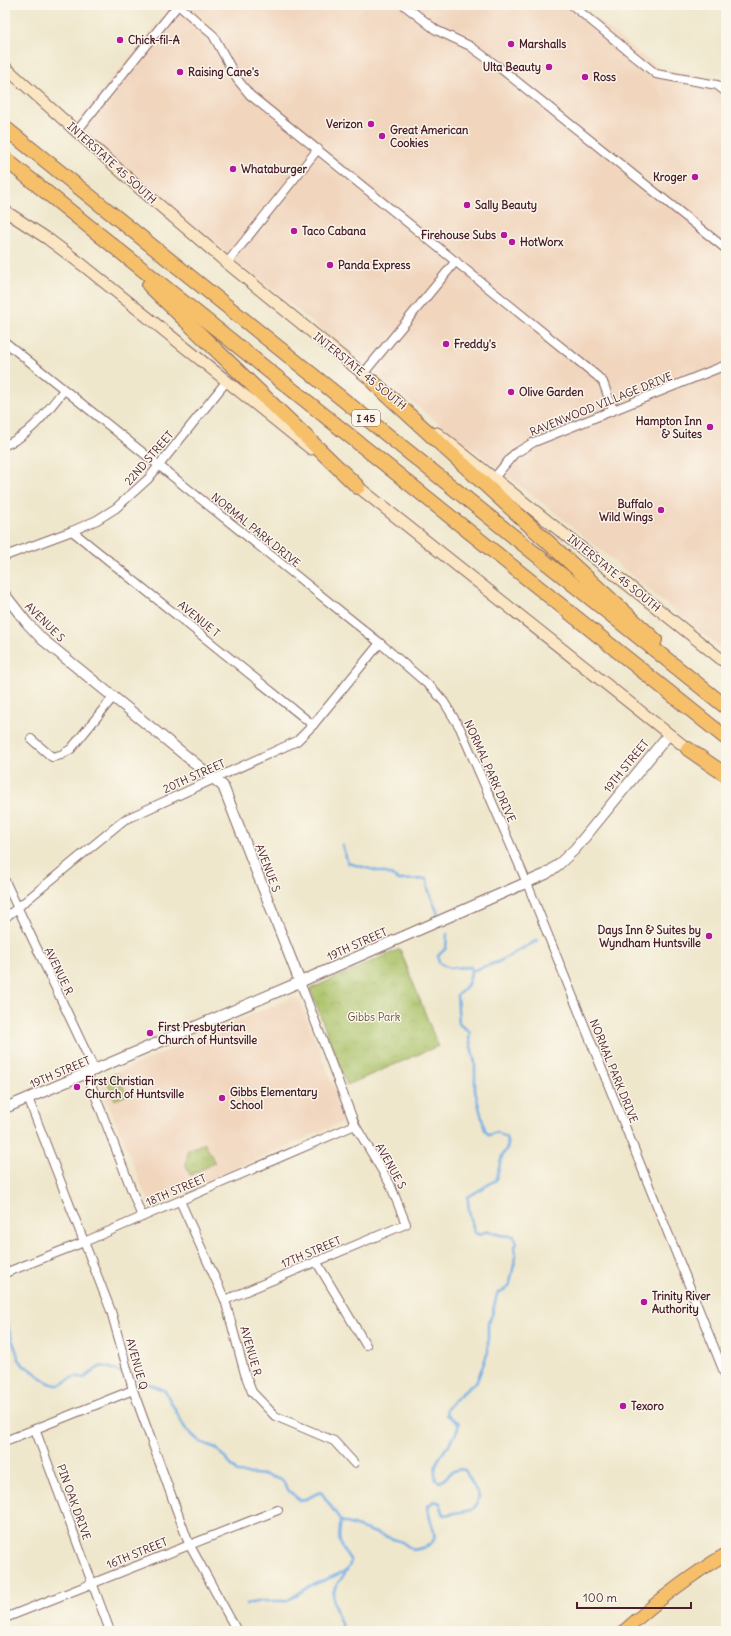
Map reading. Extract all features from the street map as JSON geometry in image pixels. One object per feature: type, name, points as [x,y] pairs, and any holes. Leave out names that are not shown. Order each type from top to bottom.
[{"type":"highway","name":"I 45","points":[[5,128],[726,708]]},
{"type":"highway","name":"I 45","points":[[5,159],[726,738]]},
{"type":"highway","points":[[84,223],[358,487]]},
{"type":"highway","points":[[368,378],[626,612],[712,696]]},
{"type":"highway","points":[[688,748],[726,775]]},
{"type":"main road","name":"INTERSTATE 45 SOUTH","points":[[5,67],[138,187],[226,263],[726,663]]},
{"type":"main road","points":[[5,211],[48,239],[84,266],[226,382],[726,779]]},
{"type":"main road","points":[[624,1631],[659,1599],[705,1566],[726,1554]]},
{"type":"street","points":[[77,131],[178,5],[213,36],[242,87],[597,376],[603,382],[613,410]]},
{"type":"street","points":[[404,5],[436,30],[470,46],[500,68],[726,249]]},
{"type":"street","points":[[572,5],[656,74],[717,85],[726,92]]},
{"type":"street","points":[[226,263],[318,150]]},
{"type":"street","points":[[368,378],[456,261]]},
{"type":"street","name":"NORMAL PARK DRIVE","points":[[5,342],[380,643],[433,689],[452,714],[466,742],[527,883],[726,1377]]},
{"type":"street","name":"RAVENWOOD VILLAGE DRIVE","points":[[494,478],[514,454],[523,447],[726,365]]},
{"type":"street","name":"22ND STREET","points":[[5,556],[72,531],[96,520],[116,508],[134,493],[158,466],[226,382]]},
{"type":"street","points":[[5,445],[23,437],[64,390]]},
{"type":"street","name":"AVENUE T","points":[[72,531],[313,725]]},
{"type":"street","name":"AVENUE S","points":[[5,595],[27,624],[42,639],[114,696],[222,786],[355,1125],[390,1184],[406,1224]]},
{"type":"street","name":"20TH STREET","points":[[5,918],[124,820],[296,741],[313,725],[380,643]]},
{"type":"street","points":[[31,739],[52,757],[61,755],[71,749],[114,696]]},
{"type":"street","name":"19TH STREET","points":[[5,1108],[300,982],[546,874],[568,856],[669,734]]},
{"type":"street","name":"AVENUE R","points":[[5,881],[91,1072],[142,1217]]},
{"type":"street","name":"AVENUE Q","points":[[28,1098],[111,1311],[133,1390],[189,1544],[237,1631]]},
{"type":"street","name":"18TH STREET","points":[[5,1274],[84,1242],[355,1125]]},
{"type":"street","name":"AVENUE R","points":[[180,1200],[225,1300],[245,1374],[252,1392],[275,1416],[334,1441],[354,1463]]},
{"type":"street","name":"17TH STREET","points":[[225,1300],[406,1224]]},
{"type":"street","points":[[316,1261],[366,1345]]},
{"type":"street","points":[[5,1441],[133,1390]]},
{"type":"street","name":"PIN OAK DRIVE","points":[[35,1429],[110,1631]]},
{"type":"street","name":"16TH STREET","points":[[5,1618],[278,1510]]},
{"type":"shaded area","points":[[166,5],[579,5],[659,69],[721,79],[726,83],[726,467],[723,468],[726,470],[726,653],[548,507],[384,381],[268,286],[68,131],[170,9]]},
{"type":"shaded area","name":"Gibbs Elementary School","points":[[294,997],[299,999],[345,1115],[342,1122],[150,1206],[99,1080]]},
{"type":"green space","name":"Gibbs Park","points":[[400,949],[438,1046],[347,1085],[310,989]]},
{"type":"green space","points":[[117,1073],[127,1095],[115,1100],[105,1078]]},
{"type":"green space","points":[[205,1143],[215,1163],[190,1175],[186,1165],[188,1150]]},
{"type":"waterway","points":[[342,845],[348,863],[389,874],[399,880],[427,879],[428,889],[438,914]]},
{"type":"waterway","points":[[344,1631],[333,1598],[335,1588],[346,1572],[351,1561],[340,1542],[339,1534],[341,1521],[402,1542],[413,1550],[424,1547],[431,1543],[434,1539],[428,1506],[434,1501],[440,1503],[444,1515],[472,1510],[477,1504],[479,1496],[465,1470],[461,1469],[454,1471],[440,1482],[436,1480],[436,1464],[454,1438],[459,1423],[446,1415],[447,1409],[454,1400],[477,1381],[488,1352],[488,1323],[492,1315],[497,1294],[509,1287],[516,1256],[514,1249],[517,1243],[514,1236],[497,1234],[488,1231],[479,1235],[474,1232],[468,1206],[468,1197],[496,1180],[502,1156],[508,1146],[506,1137],[497,1132],[489,1135],[485,1130],[475,1091],[475,1063],[469,1038],[470,1032],[459,1024],[457,995],[468,983],[471,967],[449,968],[439,963],[438,956],[446,948],[447,934]]},
{"type":"waterway","points":[[471,971],[498,962],[538,940]]},
{"type":"waterway","points":[[5,1319],[19,1359],[24,1366],[51,1384],[59,1385],[74,1377],[84,1378],[102,1366],[122,1373]]},
{"type":"waterway","points":[[136,1378],[165,1391],[185,1428],[200,1442],[216,1448],[238,1473],[266,1475],[282,1480],[289,1491],[301,1501],[321,1492],[341,1521]]},
{"type":"waterway","points":[[246,1604],[262,1601],[287,1601],[310,1586],[346,1571]]},
{"type":"place","name":"Chick-fil-A","points":[[120,40]]},
{"type":"place","name":"Marshalls","points":[[511,44]]},
{"type":"place","name":"Ulta Beauty","points":[[549,67]]},
{"type":"place","name":"Raising Cane's","points":[[180,72]]},
{"type":"place","name":"Ross","points":[[585,77]]},
{"type":"place","name":"Verizon","points":[[371,124]]},
{"type":"place","name":"Great American Cookies","points":[[382,136]]},
{"type":"place","name":"Whataburger","points":[[233,169]]},
{"type":"place","name":"Kroger","points":[[695,177]]},
{"type":"place","name":"Sally Beauty","points":[[467,205]]},
{"type":"place","name":"Taco Cabana","points":[[294,231]]},
{"type":"place","name":"Firehouse Subs","points":[[504,235]]},
{"type":"place","name":"HotWorx","points":[[512,242]]},
{"type":"place","name":"Panda Express","points":[[330,265]]},
{"type":"place","name":"Freddy's","points":[[446,344]]},
{"type":"place","name":"Olive Garden","points":[[511,392]]},
{"type":"place","name":"Hampton Inn & Suites","points":[[710,427]]},
{"type":"place","name":"Buffalo Wild Wings","points":[[661,510]]},
{"type":"place","name":"Days Inn & Suites by Wyndham Huntsville","points":[[709,936]]},
{"type":"place","name":"First Presbyterian Church of Huntsville","points":[[150,1033]]},
{"type":"place","name":"First Christian Church of Huntsville","points":[[77,1087]]},
{"type":"place","name":"Gibbs Elementary School","points":[[222,1098]]},
{"type":"place","name":"Trinity River Authority","points":[[644,1302]]},
{"type":"place","name":"Texoro","points":[[623,1406]]}]
